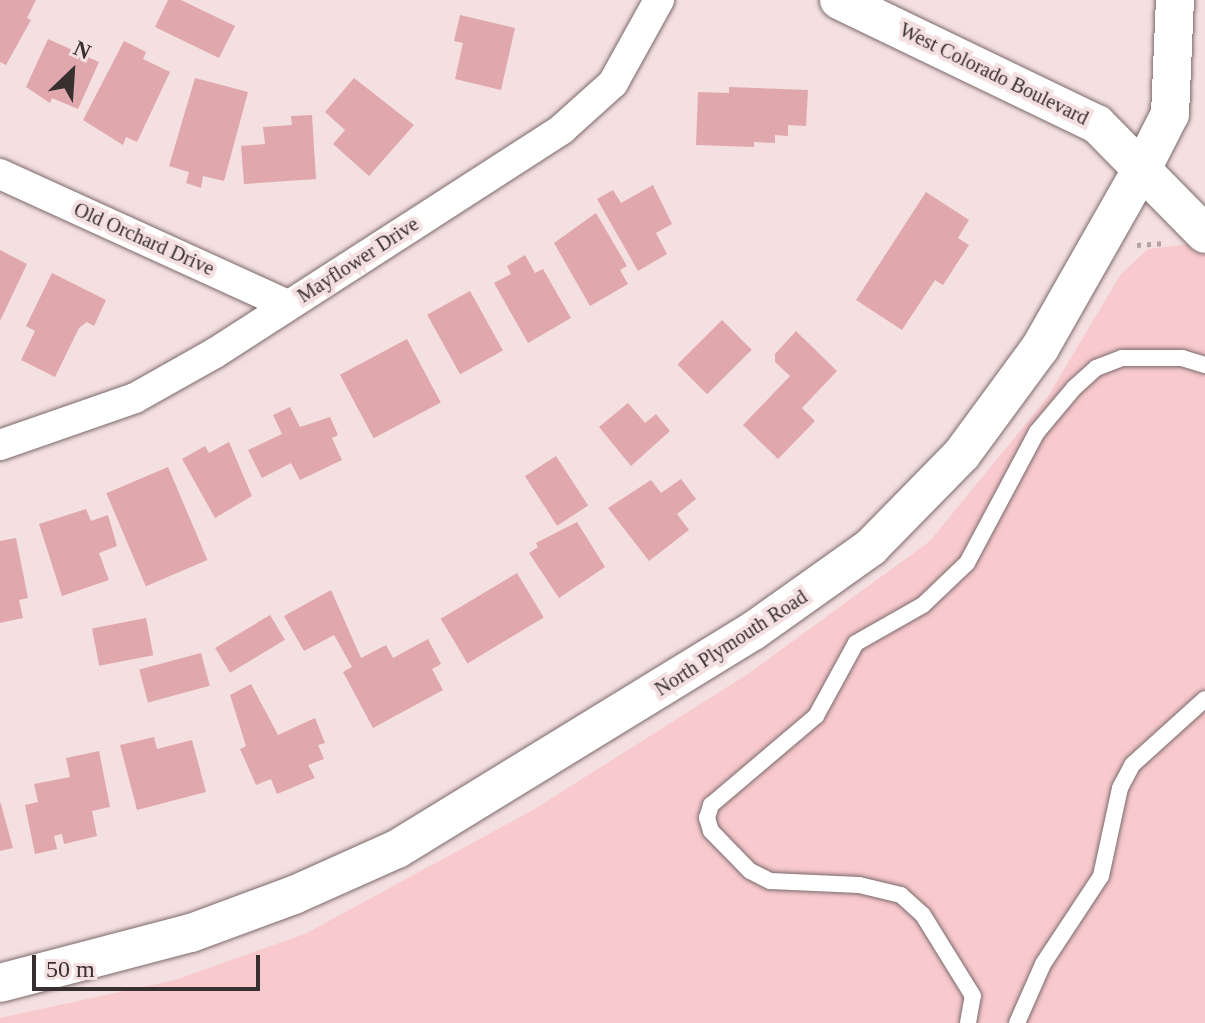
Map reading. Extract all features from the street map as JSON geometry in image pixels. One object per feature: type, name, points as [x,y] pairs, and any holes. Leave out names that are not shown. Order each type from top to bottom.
[{"type":"street","name":"Mayflower Drive","points":[[0,445],[135,398],[288,305],[562,129],[613,83],[659,0]]},
{"type":"street","name":"West Colorado Boulevard","points":[[839,0],[1097,124],[1143,167],[1205,234]]},
{"type":"street","name":"North Plymouth Road","points":[[0,983],[191,933],[294,895],[397,849],[523,775],[813,590],[871,547],[962,454],[1040,348],[1143,167],[1170,114],[1175,0]]},
{"type":"street","name":"Old Orchard Drive","points":[[0,174],[288,305]]},
{"type":"lane","points":[[968,1023],[973,996],[923,915],[901,895],[859,885],[770,881],[750,871],[711,831],[707,818],[711,805],[816,716],[856,643],[923,605],[967,563],[1037,432],[1074,388],[1096,368],[1122,358],[1182,358],[1205,365]]},
{"type":"lane","points":[[1017,1023],[1043,964],[1101,876],[1120,788],[1132,765],[1205,699]]},
{"type":"shaded area","points":[[1205,242],[1205,1023],[0,1023],[0,1018],[175,980],[305,934],[533,810],[748,674],[930,541],[1047,398],[1121,274],[1148,249]]},
{"type":"building","points":[[0,0],[36,0],[27,18],[31,20],[6,65],[0,62]]},
{"type":"building","points":[[168,0],[181,0],[235,26],[219,58],[155,27]]},
{"type":"building","points":[[460,15],[515,28],[501,90],[455,79],[463,43],[454,41]]},
{"type":"building","points":[[48,39],[99,62],[78,109],[52,98],[50,103],[26,87]]},
{"type":"building","points":[[124,41],[146,52],[143,59],[170,72],[137,142],[126,137],[123,145],[83,120]]},
{"type":"building","points":[[195,78],[248,92],[224,181],[203,176],[201,188],[186,183],[189,172],[169,166]]},
{"type":"building","points":[[354,78],[414,125],[369,176],[333,144],[345,130],[325,112]]},
{"type":"building","points":[[729,87],[808,90],[806,126],[788,125],[788,136],[775,135],[775,143],[754,142],[754,147],[696,145],[698,92],[729,93]]},
{"type":"building","points":[[312,115],[316,179],[244,184],[241,146],[265,144],[263,127],[292,125],[291,116]]},
{"type":"building","points":[[653,185],[672,224],[656,233],[667,254],[638,271],[597,199],[613,190],[621,203]]},
{"type":"building","points":[[926,192],[969,220],[958,238],[969,245],[943,285],[935,280],[902,330],[856,300]]},
{"type":"building","points":[[596,213],[627,266],[620,270],[628,284],[590,306],[554,243]]},
{"type":"building","points":[[0,250],[27,264],[0,321]]},
{"type":"building","points":[[525,255],[535,273],[543,269],[571,318],[528,343],[494,283],[511,274],[507,266]]},
{"type":"building","points":[[52,273],[106,300],[94,326],[87,322],[79,328],[55,377],[21,360],[35,331],[26,326]]},
{"type":"building","points":[[470,291],[503,350],[460,374],[427,315]]},
{"type":"building","points":[[722,320],[752,350],[707,394],[677,365]]},
{"type":"building","points":[[796,331],[837,371],[802,408],[815,421],[778,459],[743,425],[790,376],[775,362],[775,354]]},
{"type":"building","points":[[407,339],[441,403],[374,438],[340,375]]},
{"type":"building","points":[[628,403],[645,423],[656,414],[670,431],[631,466],[599,427]]},
{"type":"building","points":[[290,407],[300,427],[330,417],[338,435],[332,438],[342,460],[300,480],[291,463],[262,478],[248,450],[282,434],[273,415]]},
{"type":"building","points":[[229,442],[252,496],[215,518],[182,459],[205,446],[209,453]]},
{"type":"building","points":[[556,456],[588,505],[557,526],[525,476]]},
{"type":"building","points":[[168,467],[207,560],[146,586],[106,493]]},
{"type":"building","points":[[681,479],[696,499],[677,514],[689,530],[649,561],[608,508],[651,480],[661,493]]},
{"type":"building","points":[[86,509],[91,521],[108,515],[117,546],[99,553],[109,580],[62,596],[39,524]]},
{"type":"building","points":[[577,522],[605,567],[559,598],[529,553],[538,547],[536,543]]},
{"type":"building","points":[[16,538],[28,598],[19,600],[23,618],[0,623],[0,541]]},
{"type":"building","points":[[517,573],[544,618],[467,663],[441,619]]},
{"type":"building","points":[[331,590],[361,658],[386,645],[393,658],[428,639],[441,664],[432,669],[443,690],[373,728],[343,672],[352,667],[334,635],[304,651],[284,616]]},
{"type":"building","points":[[270,615],[285,640],[230,673],[215,648]]},
{"type":"building","points":[[146,618],[153,655],[99,666],[92,628]]},
{"type":"building","points":[[201,653],[210,686],[148,702],[139,670]]},
{"type":"building","points":[[251,684],[278,735],[315,718],[325,743],[318,745],[324,759],[308,765],[315,778],[277,794],[271,779],[256,785],[240,749],[246,746],[230,695]]},
{"type":"building","points":[[154,737],[157,749],[192,740],[206,792],[137,810],[120,745]]},
{"type":"building","points":[[99,751],[110,807],[92,811],[97,836],[64,844],[62,834],[54,836],[57,849],[35,854],[25,805],[38,802],[34,784],[70,777],[66,758]]},
{"type":"building","points":[[0,801],[13,848],[0,851]]}]
